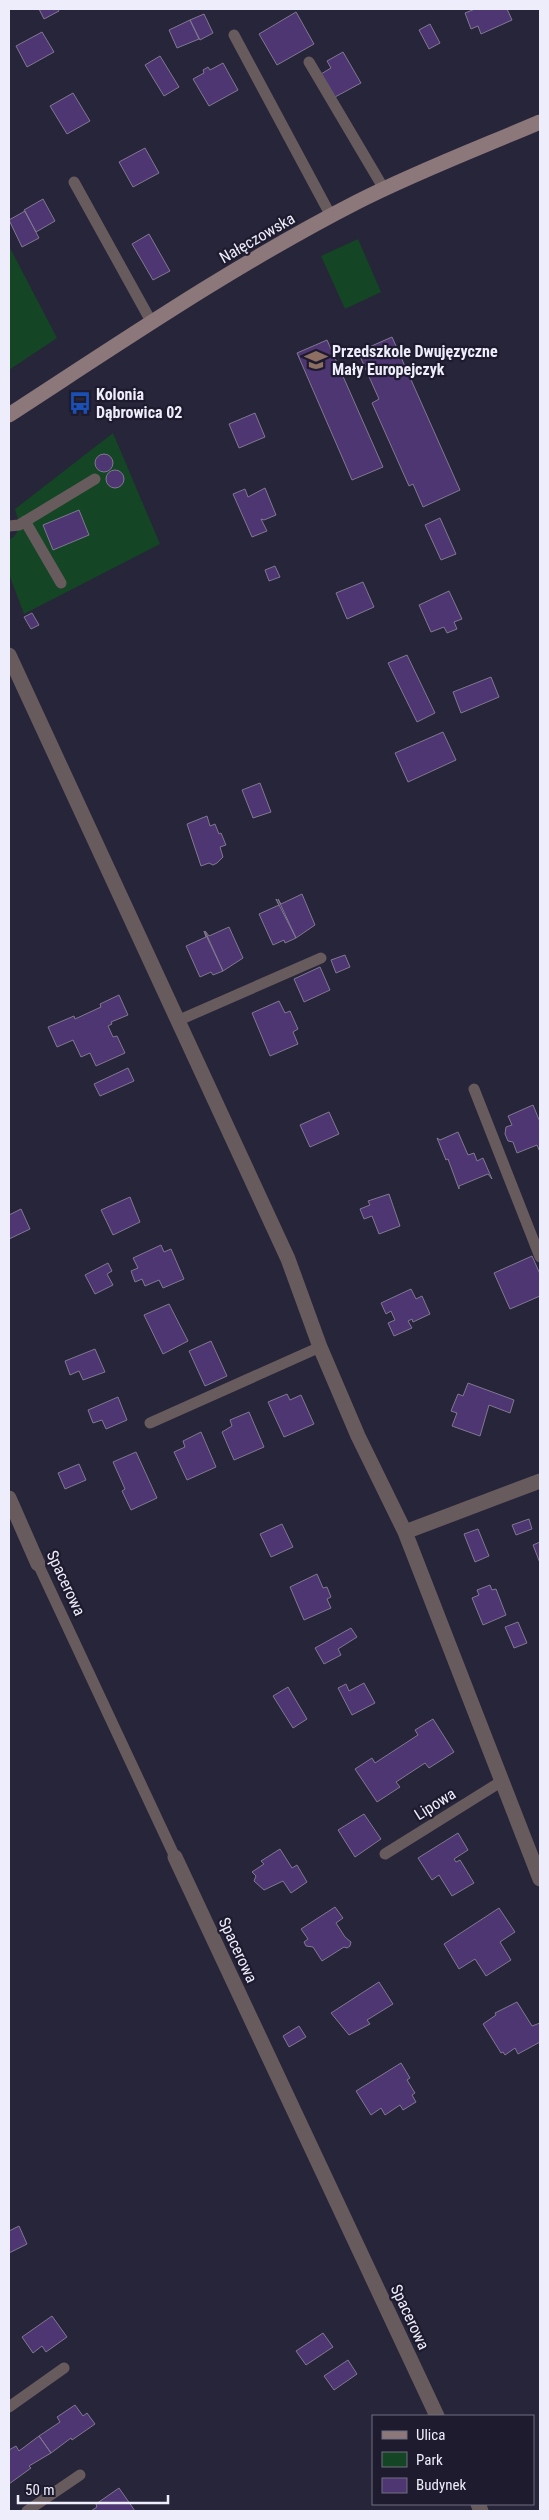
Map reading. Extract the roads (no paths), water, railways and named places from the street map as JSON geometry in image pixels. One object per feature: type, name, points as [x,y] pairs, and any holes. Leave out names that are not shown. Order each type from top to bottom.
[{"type":"main road","name":"Nałęczowska","points":[[9,415],[236,270],[331,216],[384,189],[540,122]]},
{"type":"street","points":[[9,655],[288,1259],[320,1347],[377,1477],[405,1532],[540,1879]]},
{"type":"street","points":[[405,1532],[540,1481]]},
{"type":"street","name":"Spacerowa","points":[[9,1498],[38,1564]]},
{"type":"street","name":"Spacerowa","points":[[175,1857],[437,2415]]},
{"type":"lane","points":[[234,35],[331,216]]},
{"type":"lane","points":[[309,62],[384,189]]},
{"type":"lane","points":[[74,182],[152,323]]},
{"type":"lane","points":[[9,526],[20,525],[95,479]]},
{"type":"lane","points":[[25,521],[61,582]]},
{"type":"lane","points":[[177,1021],[321,958]]},
{"type":"lane","points":[[474,1089],[540,1257]]},
{"type":"lane","points":[[150,1423],[320,1347]]},
{"type":"lane","name":"Spacerowa","points":[[38,1564],[175,1857]]},
{"type":"lane","name":"Lipowa","points":[[385,1854],[502,1781]]},
{"type":"lane","points":[[9,2407],[64,2368]]},
{"type":"lane","points":[[27,2511],[80,2475]]},
{"type":"place","name":"Przedszkole Dwujęzyczne Mały Europejczyk","points":[[316,360]]},
{"type":"place","name":"Kolonia Dąbrowica 02","points":[[80,403]]}]
